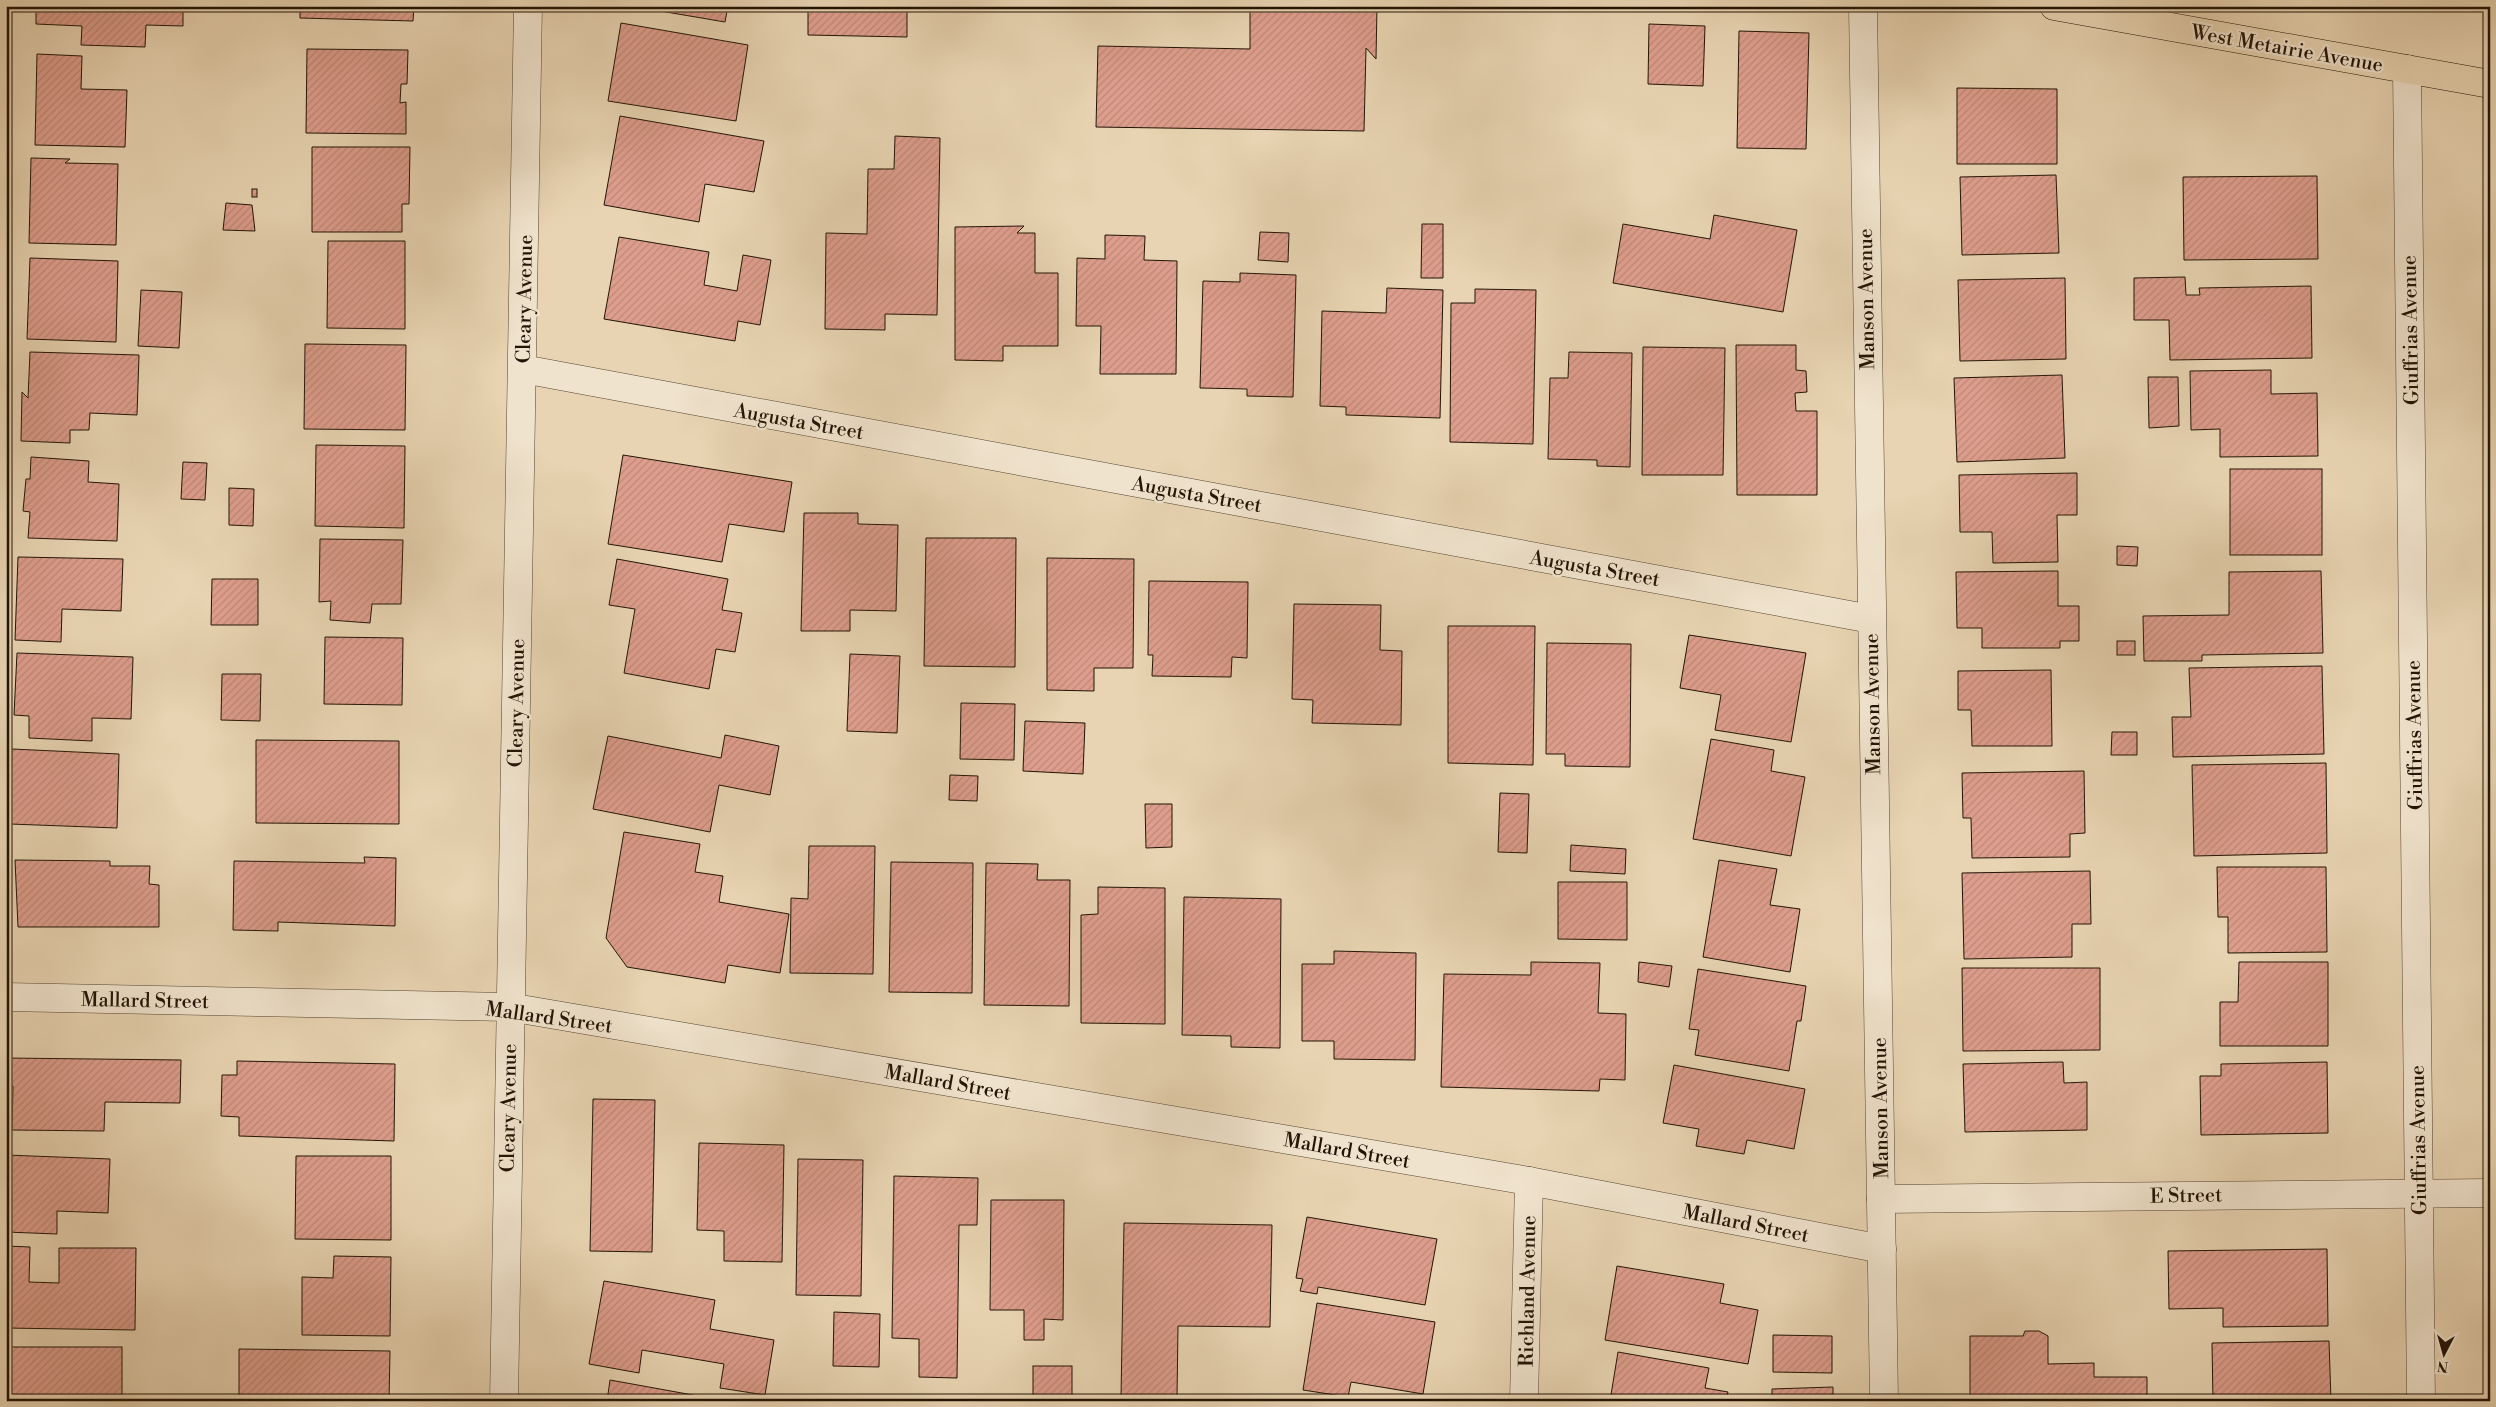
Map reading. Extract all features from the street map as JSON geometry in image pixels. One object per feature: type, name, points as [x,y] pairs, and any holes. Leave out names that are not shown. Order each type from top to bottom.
[{"type":"main road","name":"West Metairie Avenue","points":[[2054,6],[2490,84]]},
{"type":"street","name":"Cleary Avenue","points":[[504,1401],[509,1007],[523,369],[528,6]]},
{"type":"street","name":"Manson Avenue","points":[[1863,6],[1884,1401]]},
{"type":"street","name":"Giuffrias Avenue","points":[[2407,69],[2421,1401]]},
{"type":"street","name":"Augusta Street","points":[[523,369],[1871,619]]},
{"type":"street","name":"Mallard Street","points":[[6,996],[509,1007],[1529,1182],[1882,1249]]},
{"type":"street","name":"Richland Avenue","points":[[1524,1401],[1529,1182]]},
{"type":"street","name":"E Street","points":[[1881,1199],[2490,1193]]},
{"type":"building","points":[[36,6],[183,6],[183,26],[146,25],[145,47],[81,45],[82,26],[36,24]]},
{"type":"building","points":[[300,6],[414,6],[413,21],[300,18]]},
{"type":"building","points":[[631,6],[728,6],[725,22]]},
{"type":"building","points":[[808,6],[907,6],[907,37],[808,35]]},
{"type":"building","points":[[1250,6],[1377,6],[1376,59],[1366,48],[1364,131],[1096,127],[1098,46],[1250,49]]},
{"type":"building","points":[[621,23],[748,45],[736,121],[608,101]]},
{"type":"building","points":[[1649,24],[1705,26],[1703,86],[1648,84]]},
{"type":"building","points":[[1739,31],[1809,33],[1806,149],[1737,148]]},
{"type":"building","points":[[307,49],[408,50],[407,84],[401,84],[400,103],[406,102],[406,134],[306,133]]},
{"type":"building","points":[[37,54],[82,56],[81,89],[127,90],[125,147],[35,145]]},
{"type":"building","points":[[1957,88],[2057,89],[2057,164],[1957,164]]},
{"type":"building","points":[[620,116],[764,141],[754,192],[705,184],[699,222],[604,205]]},
{"type":"building","points":[[895,136],[940,138],[937,315],[885,314],[885,330],[825,329],[826,233],[867,234],[868,169],[894,169]]},
{"type":"building","points":[[312,147],[410,147],[409,204],[402,204],[402,232],[312,232]]},
{"type":"building","points":[[31,158],[70,159],[65,163],[118,164],[116,245],[29,243]]},
{"type":"building","points":[[2056,175],[2059,253],[1962,255],[1960,177]]},
{"type":"building","points":[[2317,176],[2318,259],[2184,260],[2183,177]]},
{"type":"building","points":[[2488,178],[2490,178],[2490,278]]},
{"type":"building","points":[[252,189],[257,189],[257,197],[252,197]]},
{"type":"building","points":[[226,203],[252,205],[255,231],[223,230]]},
{"type":"building","points":[[1714,215],[1797,230],[1783,312],[1613,283],[1623,224],[1710,239]]},
{"type":"building","points":[[1422,224],[1443,224],[1443,278],[1421,278]]},
{"type":"building","points":[[1024,226],[1017,233],[1035,233],[1035,273],[1058,273],[1058,346],[1003,346],[1003,361],[955,360],[955,227]]},
{"type":"building","points":[[1260,232],[1289,233],[1288,262],[1258,260]]},
{"type":"building","points":[[1105,235],[1145,236],[1144,260],[1177,261],[1176,374],[1100,374],[1101,326],[1076,326],[1077,258],[1105,259]]},
{"type":"building","points":[[619,237],[709,252],[704,285],[737,291],[743,255],[771,260],[760,325],[738,321],[735,341],[604,319]]},
{"type":"building","points":[[328,241],[405,241],[405,329],[327,328]]},
{"type":"building","points":[[30,258],[118,261],[116,342],[27,339]]},
{"type":"building","points":[[1240,273],[1296,275],[1293,397],[1247,396],[1247,389],[1200,388],[1203,281],[1240,282]]},
{"type":"building","points":[[2185,277],[2186,295],[2200,295],[2199,288],[2311,286],[2312,358],[2170,360],[2169,320],[2134,320],[2134,278]]},
{"type":"building","points":[[2065,278],[2066,359],[1960,361],[1958,280]]},
{"type":"building","points":[[1387,288],[1443,290],[1440,418],[1346,415],[1346,407],[1320,406],[1322,311],[1386,313]]},
{"type":"building","points":[[1475,289],[1536,290],[1533,444],[1450,442],[1451,303],[1475,303]]},
{"type":"building","points":[[141,290],[182,292],[179,348],[138,346]]},
{"type":"building","points":[[2486,320],[2490,320],[2490,411],[2488,411]]},
{"type":"building","points":[[305,344],[406,345],[405,430],[304,429]]},
{"type":"building","points":[[1736,345],[1796,345],[1796,370],[1806,371],[1807,392],[1795,393],[1796,411],[1817,411],[1817,495],[1737,495]]},
{"type":"building","points":[[1643,347],[1725,348],[1723,475],[1642,475]]},
{"type":"building","points":[[30,352],[139,355],[137,415],[90,413],[89,430],[70,430],[70,443],[21,441],[22,392],[28,398]]},
{"type":"building","points":[[1569,352],[1632,353],[1630,467],[1597,466],[1597,460],[1548,459],[1550,378],[1568,378]]},
{"type":"building","points":[[2271,370],[2271,394],[2317,393],[2318,456],[2220,457],[2220,429],[2191,430],[2190,371]]},
{"type":"building","points":[[2062,375],[2065,458],[1957,462],[1954,378]]},
{"type":"building","points":[[2148,377],[2178,377],[2179,426],[2149,428]]},
{"type":"building","points":[[316,445],[405,446],[404,528],[315,526]]},
{"type":"building","points":[[623,455],[792,482],[784,532],[729,524],[722,562],[608,544]]},
{"type":"building","points":[[31,457],[89,461],[88,482],[119,484],[117,541],[28,538],[30,512],[23,511],[26,479],[30,479]]},
{"type":"building","points":[[183,462],[207,463],[205,500],[181,499]]},
{"type":"building","points":[[2230,469],[2322,469],[2322,555],[2230,555]]},
{"type":"building","points":[[2077,473],[2077,515],[2057,515],[2058,562],[1993,563],[1992,532],[1960,532],[1959,475]]},
{"type":"building","points":[[229,488],[254,489],[253,526],[229,525]]},
{"type":"building","points":[[804,513],[858,513],[858,524],[898,525],[896,611],[850,610],[850,631],[801,631]]},
{"type":"building","points":[[926,538],[1016,538],[1015,667],[924,666]]},
{"type":"building","points":[[320,539],[403,540],[401,604],[372,604],[370,623],[330,620],[331,601],[319,602]]},
{"type":"building","points":[[2117,546],[2138,547],[2137,566],[2117,565]]},
{"type":"building","points":[[18,557],[123,559],[121,611],[62,609],[61,642],[15,640]]},
{"type":"building","points":[[1047,558],[1134,559],[1133,668],[1094,668],[1094,691],[1047,690]]},
{"type":"building","points":[[617,559],[728,579],[722,610],[742,613],[735,652],[716,649],[709,689],[624,673],[635,609],[609,605]]},
{"type":"building","points":[[2058,571],[2058,606],[2079,606],[2079,641],[2060,641],[2060,648],[1982,648],[1982,628],[1957,628],[1956,572]]},
{"type":"building","points":[[2321,571],[2323,653],[2202,655],[2202,661],[2144,661],[2143,616],[2229,615],[2229,572]]},
{"type":"building","points":[[212,579],[258,579],[258,625],[211,625]]},
{"type":"building","points":[[1149,581],[1248,582],[1247,658],[1232,657],[1231,677],[1152,676],[1153,655],[1148,655]]},
{"type":"building","points":[[1294,604],[1381,605],[1380,650],[1402,651],[1401,725],[1312,723],[1313,700],[1292,699]]},
{"type":"building","points":[[1448,626],[1535,626],[1533,765],[1448,763]]},
{"type":"building","points":[[1689,635],[1806,653],[1791,742],[1715,730],[1721,695],[1680,688]]},
{"type":"building","points":[[325,637],[403,638],[402,705],[324,704]]},
{"type":"building","points":[[2117,641],[2135,641],[2135,655],[2117,655]]},
{"type":"building","points":[[1547,643],[1631,644],[1630,767],[1565,766],[1565,754],[1546,754]]},
{"type":"building","points":[[17,653],[133,657],[131,719],[92,718],[92,741],[29,738],[29,716],[14,715]]},
{"type":"building","points":[[850,654],[900,656],[897,733],[847,731]]},
{"type":"building","points":[[2322,666],[2324,754],[2173,757],[2172,717],[2191,717],[2189,668]]},
{"type":"building","points":[[2051,670],[2052,746],[1972,746],[1971,710],[1958,710],[1958,671]]},
{"type":"building","points":[[222,674],[261,674],[260,721],[221,720]]},
{"type":"building","points":[[961,703],[1015,704],[1014,760],[960,759]]},
{"type":"building","points":[[1025,721],[1085,723],[1083,774],[1023,771]]},
{"type":"building","points":[[2112,732],[2137,732],[2137,755],[2111,755]]},
{"type":"building","points":[[725,735],[779,746],[770,795],[719,785],[710,832],[593,809],[608,736],[721,758]]},
{"type":"building","points":[[1711,739],[1774,750],[1771,771],[1805,777],[1791,856],[1693,839]]},
{"type":"building","points":[[256,740],[399,741],[399,824],[256,823]]},
{"type":"building","points":[[12,749],[119,754],[117,828],[10,824]]},
{"type":"building","points":[[2326,763],[2327,853],[2194,856],[2192,765]]},
{"type":"building","points":[[2084,771],[2085,833],[2070,834],[2070,857],[1972,858],[1971,818],[1963,818],[1962,773]]},
{"type":"building","points":[[950,775],[978,776],[977,801],[949,800]]},
{"type":"building","points":[[1500,793],[1529,794],[1527,853],[1498,852]]},
{"type":"building","points":[[1145,804],[1172,804],[1172,847],[1146,848]]},
{"type":"building","points":[[624,832],[700,844],[695,872],[723,876],[719,902],[789,914],[780,973],[728,965],[725,983],[627,967],[606,938]]},
{"type":"building","points":[[1571,845],[1626,849],[1625,874],[1570,871]]},
{"type":"building","points":[[809,846],[875,846],[873,974],[790,973],[791,898],[808,899]]},
{"type":"building","points":[[364,857],[396,858],[395,926],[278,922],[278,931],[233,930],[234,861],[365,863]]},
{"type":"building","points":[[15,860],[110,861],[110,866],[150,866],[149,884],[159,885],[159,927],[18,927]]},
{"type":"building","points":[[1719,860],[1777,869],[1770,905],[1800,909],[1790,972],[1703,957]]},
{"type":"building","points":[[891,862],[973,863],[972,993],[889,992]]},
{"type":"building","points":[[986,863],[1038,864],[1037,880],[1070,880],[1069,1006],[984,1005]]},
{"type":"building","points":[[2217,867],[2326,867],[2327,952],[2228,953],[2228,917],[2218,917]]},
{"type":"building","points":[[2090,871],[2091,924],[2072,924],[2072,957],[1964,959],[1962,873]]},
{"type":"building","points":[[1558,882],[1627,882],[1627,940],[1558,939]]},
{"type":"building","points":[[1098,887],[1165,888],[1165,1024],[1081,1023],[1081,915],[1098,914]]},
{"type":"building","points":[[1184,897],[1281,899],[1280,1048],[1231,1047],[1231,1036],[1182,1035]]},
{"type":"building","points":[[1334,951],[1416,953],[1415,1060],[1334,1059],[1334,1041],[1302,1041],[1302,964],[1334,964]]},
{"type":"building","points":[[1531,962],[1600,963],[1598,1013],[1626,1014],[1625,1080],[1600,1079],[1599,1091],[1441,1087],[1444,974],[1531,975]]},
{"type":"building","points":[[1639,962],[1672,966],[1669,987],[1638,982]]},
{"type":"building","points":[[2239,962],[2328,962],[2328,1046],[2220,1046],[2220,1002],[2238,1002]]},
{"type":"building","points":[[1962,968],[2100,968],[2100,1050],[1963,1051]]},
{"type":"building","points":[[1698,969],[1806,986],[1801,1021],[1797,1021],[1789,1071],[1695,1055],[1699,1030],[1689,1029]]},
{"type":"building","points":[[6,1058],[181,1060],[180,1103],[105,1102],[104,1131],[12,1130],[13,1086],[6,1085]]},
{"type":"building","points":[[237,1061],[395,1064],[394,1141],[239,1136],[239,1117],[221,1116],[222,1075],[237,1075]]},
{"type":"building","points":[[2063,1062],[2064,1083],[2087,1082],[2087,1130],[1965,1132],[1963,1064]]},
{"type":"building","points":[[2327,1062],[2328,1133],[2201,1135],[2200,1076],[2221,1076],[2221,1064]]},
{"type":"building","points":[[1674,1065],[1805,1089],[1794,1149],[1747,1140],[1744,1154],[1696,1146],[1699,1129],[1663,1123]]},
{"type":"building","points":[[593,1099],[655,1100],[652,1252],[590,1251]]},
{"type":"building","points":[[699,1143],[784,1145],[782,1262],[724,1261],[724,1231],[697,1230]]},
{"type":"building","points":[[6,1155],[110,1159],[108,1213],[57,1211],[57,1234],[6,1232]]},
{"type":"building","points":[[296,1156],[391,1156],[391,1240],[295,1239]]},
{"type":"building","points":[[798,1159],[863,1160],[861,1296],[796,1295]]},
{"type":"building","points":[[894,1176],[978,1178],[977,1225],[959,1225],[957,1378],[919,1377],[919,1339],[892,1338]]},
{"type":"building","points":[[991,1200],[1064,1200],[1063,1320],[1044,1319],[1044,1340],[1024,1340],[1024,1310],[990,1310]]},
{"type":"building","points":[[1307,1217],[1437,1239],[1425,1305],[1318,1287],[1317,1294],[1300,1291],[1303,1279],[1296,1278]]},
{"type":"building","points":[[1124,1223],[1272,1225],[1270,1327],[1178,1326],[1177,1398],[1121,1397]]},
{"type":"building","points":[[6,1246],[30,1247],[29,1282],[59,1283],[59,1248],[136,1248],[135,1330],[6,1328]]},
{"type":"building","points":[[2327,1249],[2328,1326],[2223,1327],[2223,1308],[2169,1309],[2168,1251]]},
{"type":"building","points":[[334,1256],[391,1257],[390,1336],[302,1335],[302,1277],[333,1278]]},
{"type":"building","points":[[1617,1266],[1724,1284],[1720,1303],[1758,1310],[1748,1364],[1605,1340]]},
{"type":"building","points":[[604,1281],[715,1300],[710,1329],[774,1340],[765,1395],[720,1388],[724,1364],[642,1350],[639,1373],[589,1364]]},
{"type":"building","points":[[1317,1303],[1435,1322],[1423,1394],[1351,1382],[1348,1397],[1303,1390]]},
{"type":"building","points":[[834,1312],[880,1314],[879,1367],[833,1366]]},
{"type":"building","points":[[2025,1331],[2039,1331],[2048,1336],[2048,1364],[2094,1363],[2094,1377],[2147,1377],[2147,1401],[1970,1401],[1970,1336],[2023,1336]]},
{"type":"building","points":[[1773,1335],[1832,1336],[1832,1373],[1773,1372]]},
{"type":"building","points":[[2329,1341],[2331,1401],[2213,1401],[2212,1343]]},
{"type":"building","points":[[6,1347],[122,1347],[122,1401],[6,1401]]},
{"type":"building","points":[[239,1349],[390,1351],[389,1401],[239,1401]]},
{"type":"building","points":[[1618,1352],[1709,1368],[1705,1388],[1728,1392],[1726,1401],[1610,1401]]},
{"type":"building","points":[[1033,1366],[1072,1366],[1072,1401],[1033,1401]]},
{"type":"building","points":[[610,1380],[726,1401],[607,1401]]},
{"type":"building","points":[[1833,1387],[1833,1401],[1772,1401],[1772,1389]]}]
